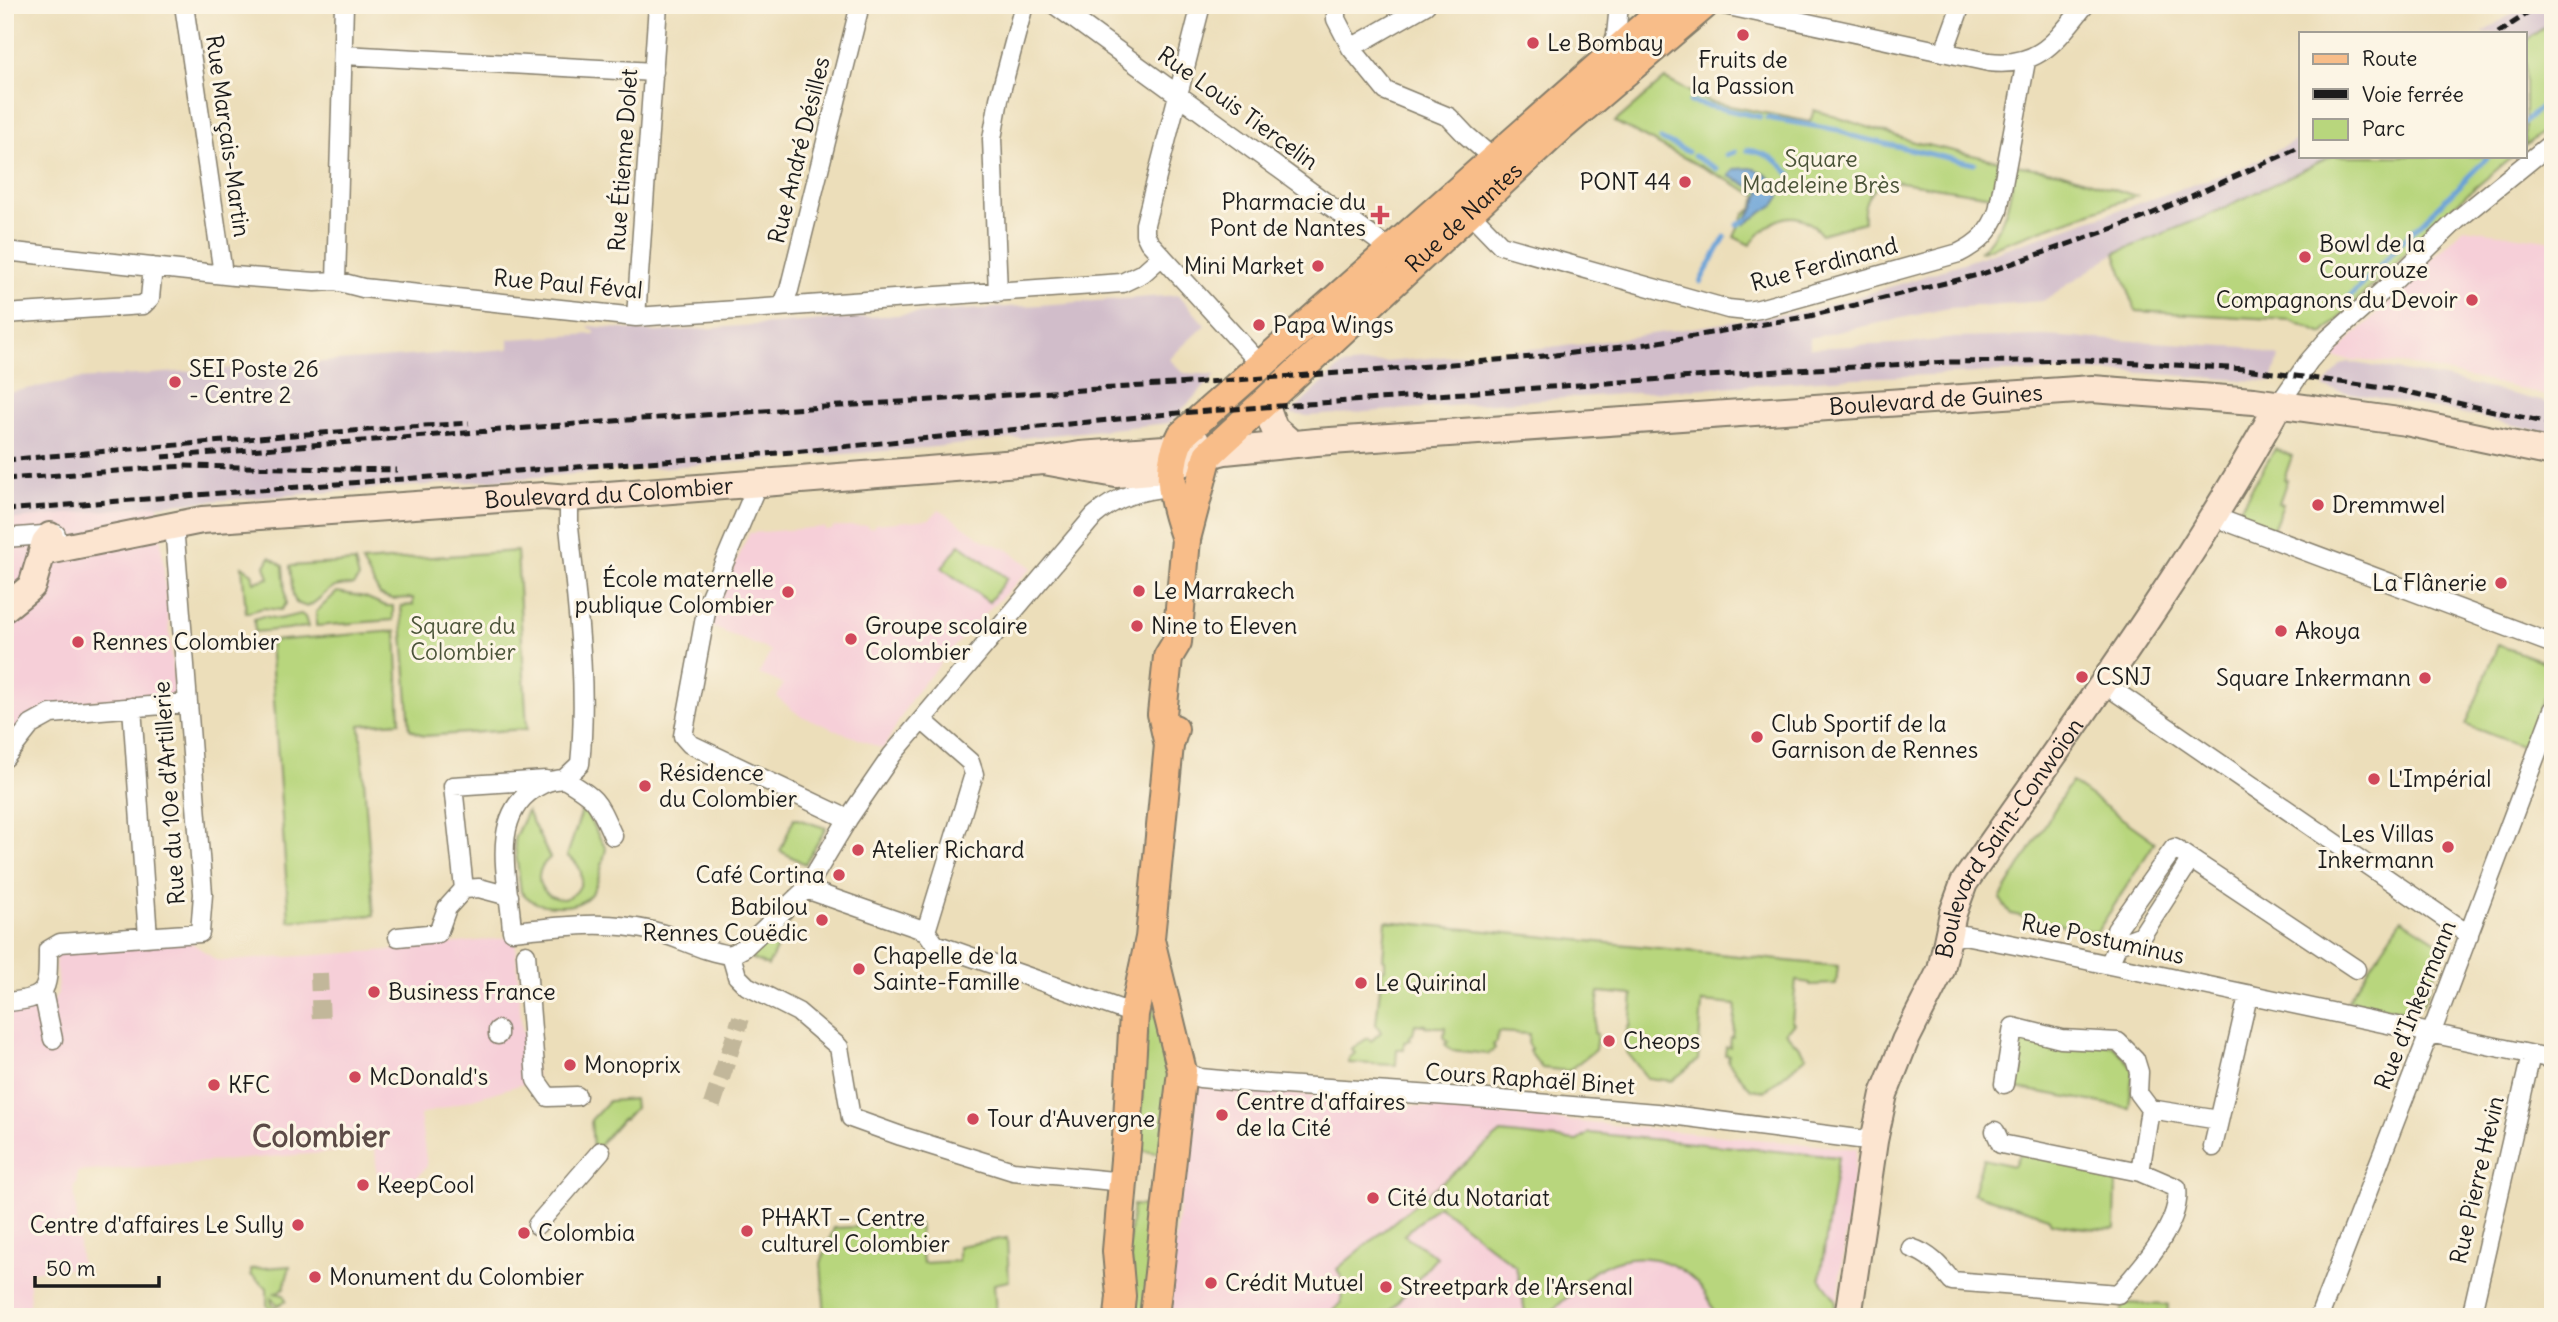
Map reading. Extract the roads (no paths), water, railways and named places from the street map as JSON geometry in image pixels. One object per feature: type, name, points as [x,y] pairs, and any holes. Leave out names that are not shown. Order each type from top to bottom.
[{"type":"main road","name":"Rue de Nantes","points":[[1173,466],[1182,435],[1196,421],[1668,5]]},
{"type":"main road","name":"Rue de Nantes","points":[[1218,446],[1562,126],[1704,5]]},
{"type":"main road","points":[[1119,1317],[1121,1296],[1117,1251],[1134,1014],[1150,939],[1169,745],[1181,710],[1185,658],[1177,642],[1186,539],[1218,446]]},
{"type":"main road","points":[[1173,466],[1186,539]]},
{"type":"main road","points":[[1150,939],[1182,1071],[1154,1317]]},
{"type":"street","name":"Rue Marçais-Martin","points":[[184,5],[223,274]]},
{"type":"street","points":[[336,281],[344,5]]},
{"type":"street","name":"Rue Étienne Dolet","points":[[636,317],[658,5]]},
{"type":"street","name":"Rue André Désilles","points":[[782,306],[789,290],[860,5]]},
{"type":"street","points":[[998,293],[992,139],[999,99],[1024,5]]},
{"type":"street","name":"Rue Louis Tiercelin","points":[[1055,5],[1392,251]]},
{"type":"street","points":[[1201,5],[1145,224],[1145,234],[1149,242],[1261,365]]},
{"type":"street","points":[[1336,5],[1336,19],[1350,48],[1386,91],[1449,117],[1494,159]]},
{"type":"street","points":[[1350,48],[1426,5]]},
{"type":"street","points":[[1608,59],[1616,35],[1619,5]]},
{"type":"street","points":[[1724,5],[2001,63],[2026,61],[2038,55],[2052,45],[2085,5]]},
{"type":"street","points":[[1944,52],[1961,5]]},
{"type":"street","points":[[344,55],[654,72]]},
{"type":"street","name":"Rue Ferdinand","points":[[1469,212],[1501,245],[1728,309],[1759,309],[1959,253],[1980,241],[1989,232],[1998,211],[2026,61]]},
{"type":"street","points":[[2279,404],[2309,361],[2329,339],[2457,220],[2553,142]]},
{"type":"street","name":"Rue Paul Féval","points":[[5,251],[223,274],[315,282],[336,281],[363,288],[636,317],[1122,283],[1143,274],[1162,256]]},
{"type":"street","points":[[5,314],[143,304],[150,298],[153,267]]},
{"type":"street","name":"Boulevard de Guines","points":[[1218,446],[1315,442],[2075,390],[2146,392],[2279,404],[2406,422],[2553,453]]},
{"type":"street","points":[[1265,402],[1274,428],[1289,440]]},
{"type":"street","name":"Boulevard Saint-Conwoïon","points":[[1848,1317],[1874,1141],[1884,1094],[1905,1041],[1941,970],[1953,913],[1965,883],[2160,600],[2251,455],[2279,404]]},
{"type":"street","name":"Boulevard de Guines","points":[[1218,446],[1265,435],[1315,442]]},
{"type":"street","points":[[569,498],[583,694],[580,764],[525,795],[515,806],[508,822],[504,850],[512,932],[594,923],[628,926],[656,931],[705,950],[730,955],[744,948],[806,889],[848,819],[892,755],[1094,516],[1108,504],[1144,491],[1173,466],[1218,446]]},
{"type":"street","name":"Boulevard du Colombier","points":[[49,543],[68,545],[113,540],[174,525],[215,519],[544,496],[569,498],[1044,461],[1080,455],[1139,452],[1173,466]]},
{"type":"street","name":"Boulevard du Colombier","points":[[1044,461],[1116,474],[1173,466]]},
{"type":"street","points":[[1092,470],[1107,485],[1108,504]]},
{"type":"street","points":[[758,483],[708,601],[683,736],[690,744],[848,819]]},
{"type":"street","points":[[2212,516],[2553,644]]},
{"type":"street","name":"Rue du 10e d'Artillerie","points":[[148,937],[200,933],[204,894],[174,525]]},
{"type":"street","points":[[5,538],[49,543],[32,586],[5,608]]},
{"type":"street","points":[[2103,683],[2469,935]]},
{"type":"street","points":[[5,758],[23,733],[42,717],[58,713],[187,703]]},
{"type":"street","points":[[52,1039],[43,992],[48,978],[48,950],[60,943],[148,937],[132,707]]},
{"type":"street","name":"Rue d'Inkermann","points":[[2319,1317],[2547,740],[2553,710]]},
{"type":"street","points":[[922,720],[970,762],[974,774],[926,932]]},
{"type":"street","points":[[471,888],[453,786],[557,779],[589,792],[598,804],[613,836]]},
{"type":"street","points":[[2109,965],[2118,944],[2142,935],[2191,859],[2356,969]]},
{"type":"street","points":[[471,888],[509,896]]},
{"type":"street","points":[[398,937],[438,933],[447,908],[471,888]]},
{"type":"street","points":[[806,889],[926,932],[935,944],[1134,1014]]},
{"type":"street","name":"Rue Postuminus","points":[[1948,939],[1964,935],[2553,1059]]},
{"type":"street","points":[[526,954],[537,1080],[548,1097],[577,1096]]},
{"type":"street","points":[[730,955],[737,976],[747,986],[799,1012],[839,1047],[851,1118],[1013,1171],[1123,1182]]},
{"type":"street","points":[[5,1002],[30,1000],[43,992]]},
{"type":"street","points":[[2213,1147],[2248,996]]},
{"type":"street","points":[[2004,1084],[2012,1027],[2061,1039],[2118,1042],[2135,1059],[2139,1072],[2138,1093],[2150,1109],[2219,1120]]},
{"type":"street","name":"Rue Pierre Hevin","points":[[2471,1317],[2530,1055]]},
{"type":"street","name":"Cours Raphaël Binet","points":[[1182,1071],[1200,1078],[1280,1086],[1464,1097],[1656,1113],[1874,1141]]},
{"type":"street","points":[[2140,1172],[2150,1109]]},
{"type":"street","points":[[1912,1248],[1936,1262],[1952,1281],[2118,1294],[2146,1262],[2176,1212],[2176,1188],[2140,1172],[2001,1144],[1995,1131]]},
{"type":"street","points":[[537,1225],[601,1151]]},
{"type":"water","points":[[1752,168],[1770,178],[1781,195],[1775,204],[1745,224],[1761,192],[1729,176],[1734,169]]},
{"type":"waterway","points":[[2526,121],[2553,95]]},
{"type":"waterway","points":[[1690,102],[1760,117]]},
{"type":"waterway","points":[[1767,118],[1838,130],[1852,136],[1974,164]]},
{"type":"waterway","points":[[1661,139],[1688,152]]},
{"type":"waterway","points":[[1747,150],[1771,158],[1791,175]]},
{"type":"waterway","points":[[1726,155],[1735,152]]},
{"type":"waterway","points":[[1694,156],[1717,169]]},
{"type":"waterway","points":[[2402,242],[2487,158]]},
{"type":"waterway","points":[[1737,225],[1746,220]]},
{"type":"waterway","points":[[1700,282],[1725,237]]},
{"type":"waterway","points":[[2346,301],[2396,249]]},
{"type":"tunnel","points":[[319,973],[321,1024]]},
{"type":"tunnel","points":[[712,1105],[741,1018]]},
{"type":"railway","points":[[2500,32],[2540,5]]},
{"type":"railway","points":[[162,457],[627,420],[1371,371],[1647,344],[1810,316],[1982,274],[2140,219],[2299,148]]},
{"type":"railway","points":[[5,510],[792,452],[1178,413],[1793,370],[1951,362],[2087,360],[2245,369],[2398,390],[2553,424]]},
{"type":"railway","points":[[5,460],[469,423]]},
{"type":"railway","points":[[5,479],[185,466],[397,470]]},
{"type":"place","name":"Fruits de la Passion","points":[[1743,35]]},
{"type":"place","name":"Le Bombay","points":[[1533,43]]},
{"type":"place","name":"PONT 44","points":[[1685,182]]},
{"type":"place","name":"Pharmacie du Pont de Nantes","points":[[1380,215]]},
{"type":"place","name":"Bowl de la Courrouze","points":[[2305,257]]},
{"type":"place","name":"Mini Market","points":[[1318,266]]},
{"type":"place","name":"Compagnons du Devoir","points":[[2472,300]]},
{"type":"place","name":"Papa Wings","points":[[1259,325]]},
{"type":"place","name":"SEI Poste 26 - Centre 2","points":[[175,382]]},
{"type":"place","name":"Dremmwel","points":[[2318,505]]},
{"type":"place","name":"La Flânerie","points":[[2501,583]]},
{"type":"place","name":"Le Marrakech","points":[[1139,591]]},
{"type":"place","name":"École maternelle publique Colombier","points":[[788,592]]},
{"type":"place","name":"Nine to Eleven","points":[[1137,626]]},
{"type":"place","name":"Akoya","points":[[2281,631]]},
{"type":"place","name":"Groupe scolaire Colombier","points":[[851,639]]},
{"type":"place","name":"Rennes Colombier","points":[[78,642]]},
{"type":"place","name":"CSNJ","points":[[2082,677]]},
{"type":"place","name":"Square Inkermann","points":[[2425,678]]},
{"type":"place","name":"Club Sportif de la Garnison de Rennes","points":[[1757,737]]},
{"type":"place","name":"L'Impérial","points":[[2374,779]]},
{"type":"place","name":"Résidence du Colombier","points":[[645,786]]},
{"type":"place","name":"Les Villas Inkermann","points":[[2448,847]]},
{"type":"place","name":"Atelier Richard","points":[[858,850]]},
{"type":"place","name":"Café Cortina","points":[[839,875]]},
{"type":"place","name":"Babilou Rennes Couëdic","points":[[822,920]]},
{"type":"place","name":"Chapelle de la Sainte-Famille","points":[[859,969]]},
{"type":"place","name":"Le Quirinal","points":[[1361,983]]},
{"type":"place","name":"Business France","points":[[374,992]]},
{"type":"place","name":"Cheops","points":[[1609,1041]]},
{"type":"place","name":"Monoprix","points":[[570,1065]]},
{"type":"place","name":"McDonald's","points":[[355,1077]]},
{"type":"place","name":"KFC","points":[[214,1085]]},
{"type":"place","name":"Centre d'affaires de la Cité","points":[[1222,1115]]},
{"type":"place","name":"Tour d'Auvergne","points":[[973,1119]]},
{"type":"place","name":"KeepCool","points":[[363,1185]]},
{"type":"place","name":"Cité du Notariat","points":[[1373,1198]]},
{"type":"place","name":"Centre d'affaires Le Sully","points":[[298,1225]]},
{"type":"place","name":"PHAKT – Centre culturel Colombier","points":[[747,1231]]},
{"type":"place","name":"Colombia","points":[[524,1233]]},
{"type":"place","name":"Monument du Colombier","points":[[315,1277]]},
{"type":"place","name":"Crédit Mutuel","points":[[1211,1283]]},
{"type":"place","name":"Streetpark de l'Arsenal","points":[[1386,1287]]},
{"type":"district","name":"Colombier","points":[[321,1137]]},
{"type":"park label","name":"Square Madeleine Brès","points":[[1821,172]]},
{"type":"park label","name":"Square du Colombier","points":[[463,639]]}]
